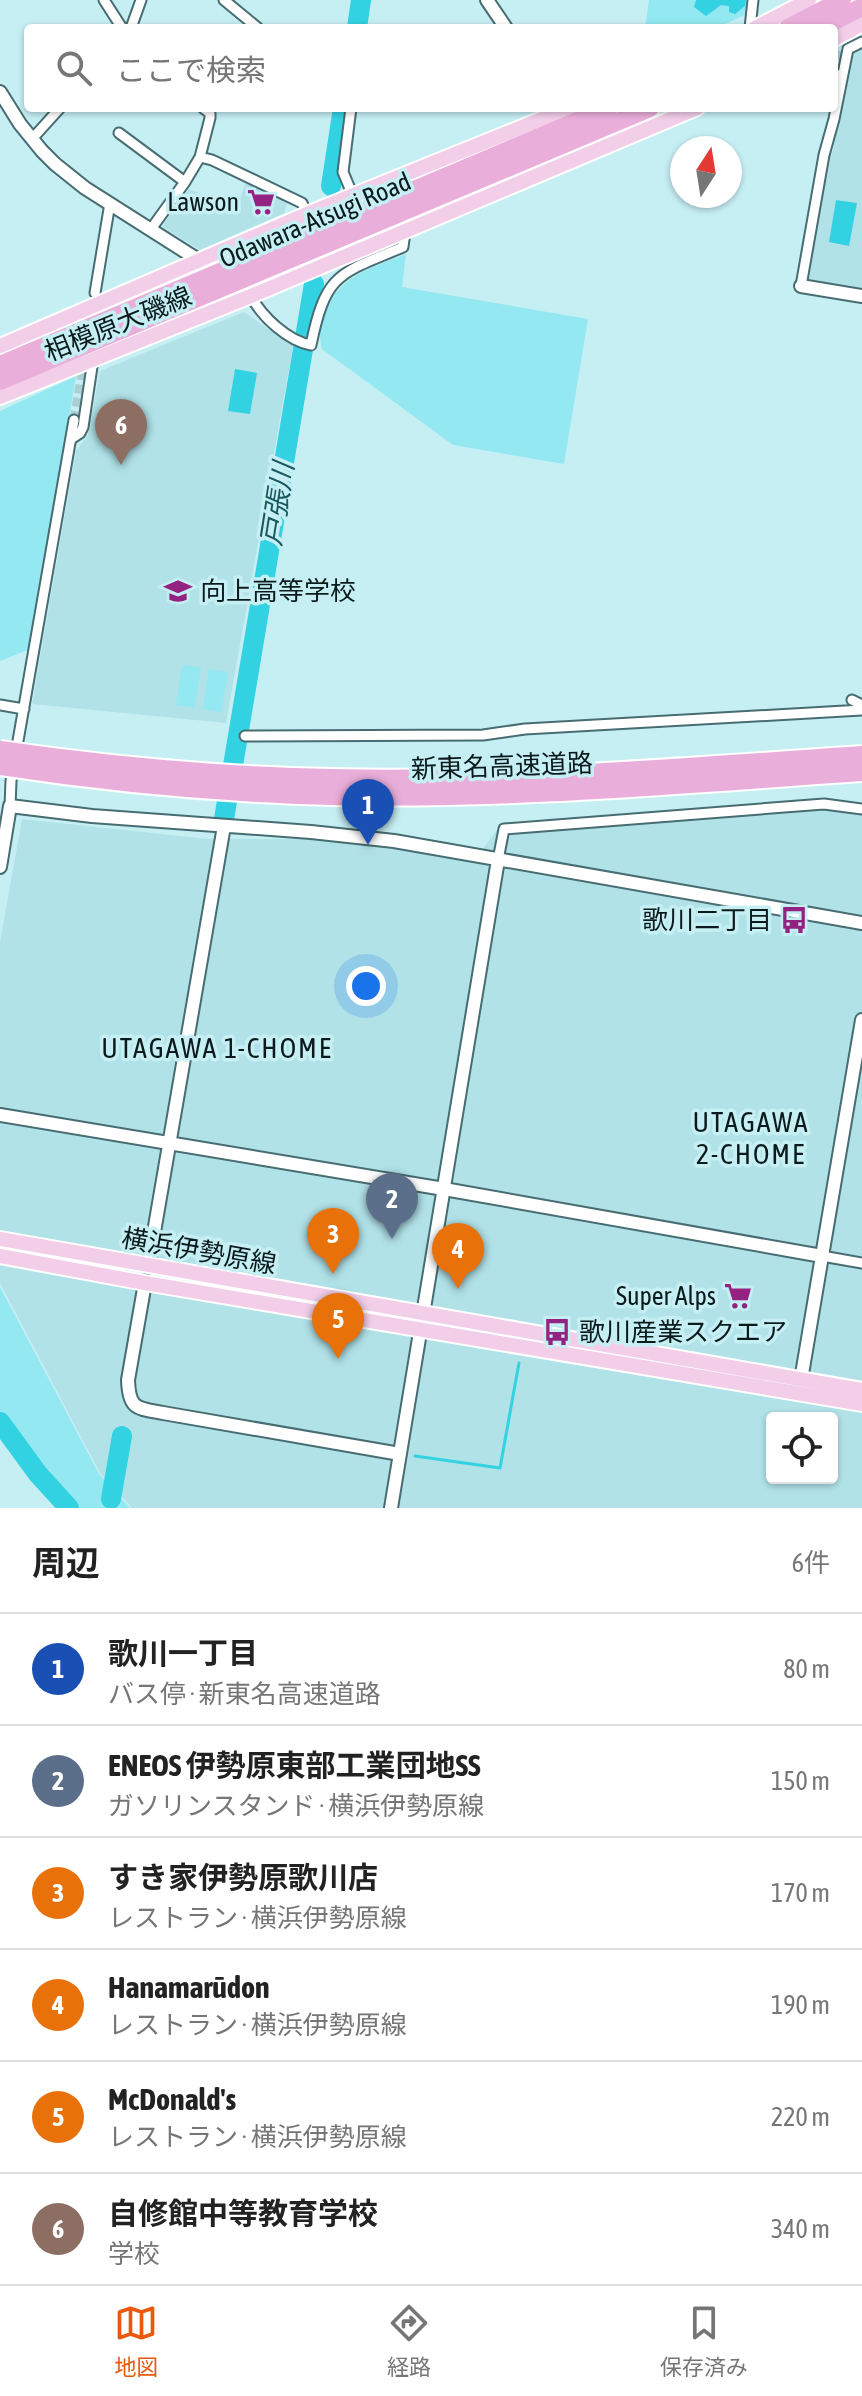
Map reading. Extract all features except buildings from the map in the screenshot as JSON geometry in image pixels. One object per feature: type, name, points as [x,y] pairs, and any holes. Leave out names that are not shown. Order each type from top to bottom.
[{"type":"highway","points":[[796,24],[842,0]]},
{"type":"highway","points":[[838,29],[862,7]]},
{"type":"highway","name":"Odawara-Atsugi Road","points":[[0,365],[599,112]]},
{"type":"highway","name":"Odawara-Atsugi Road","points":[[0,381],[640,112]]},
{"type":"highway","name":"新東名高速道路","points":[[0,750],[149,768],[332,778],[555,774],[862,755]]},
{"type":"highway","name":"新東名高速道路","points":[[0,766],[147,785],[332,796],[570,791],[862,772]]},
{"type":"main road","points":[[760,24],[809,0]]},
{"type":"main road","points":[[838,33],[862,24]]},
{"type":"main road","name":"相模原大磯線","points":[[0,346],[553,112]]},
{"type":"main road","name":"相模原大磯線","points":[[0,397],[251,296],[688,112]]},
{"type":"main road","name":"横浜伊勢原線","points":[[0,1239],[862,1390]]},
{"type":"main road","name":"横浜伊勢原線","points":[[0,1256],[862,1404]]},
{"type":"street","points":[[104,0],[119,24]]},
{"type":"street","points":[[132,24],[141,0]]},
{"type":"street","points":[[224,0],[253,24]]},
{"type":"street","points":[[487,0],[503,24]]},
{"type":"street","points":[[752,24],[753,0]]},
{"type":"street","points":[[838,41],[848,49]]},
{"type":"street","points":[[848,49],[862,42]]},
{"type":"street","points":[[838,99],[848,49]]},
{"type":"street","points":[[0,92],[32,139],[55,164],[85,188],[200,261]]},
{"type":"street","points":[[32,139],[56,112]]},
{"type":"street","points":[[151,229],[200,157],[210,118],[209,112]]},
{"type":"street","points":[[350,112],[343,172],[353,196]]},
{"type":"street","points":[[829,112],[834,119]]},
{"type":"street","points":[[835,112],[824,155],[801,286],[862,296]]},
{"type":"street","points":[[119,133],[185,182]]},
{"type":"street","points":[[200,157],[302,203],[307,214]]},
{"type":"street","points":[[95,293],[110,203]]},
{"type":"street","points":[[251,296],[263,314],[282,330],[311,345],[318,309],[326,292],[351,269],[403,247],[405,232]]},
{"type":"street","points":[[71,439],[83,427],[93,360]]},
{"type":"street","points":[[0,867],[11,781],[74,420]]},
{"type":"street","points":[[852,700],[862,708]]},
{"type":"street","points":[[0,705],[24,709]]},
{"type":"street","points":[[245,736],[483,735],[525,729],[862,708]]},
{"type":"street","points":[[391,1508],[504,829],[824,804],[862,809]]},
{"type":"street","points":[[10,806],[92,816],[394,841],[862,923]]},
{"type":"street","points":[[148,1267],[224,826]]},
{"type":"street","points":[[801,1380],[862,1020]]},
{"type":"street","points":[[0,1115],[862,1263]]},
{"type":"street","points":[[145,1283],[128,1380],[132,1405],[400,1454]]},
{"type":"shaded area","points":[[649,0],[749,0],[747,14],[725,24],[646,24]]},
{"type":"shaded area","points":[[696,0],[746,0],[745,6],[735,14],[729,12],[729,6],[721,5],[706,16],[694,7]]},
{"type":"shaded area","points":[[862,48],[862,291],[809,283],[806,279],[826,161],[833,151],[851,54]]},
{"type":"shaded area","points":[[246,181],[288,200],[284,213],[200,250],[163,227],[189,189],[237,208]]},
{"type":"shaded area","points":[[836,200],[857,203],[849,246],[829,242]]},
{"type":"shaded area","points":[[406,254],[402,287],[588,319],[564,464],[453,445],[322,349],[322,321],[337,292],[356,275]]},
{"type":"shaded area","points":[[244,312],[293,346],[226,723],[32,704],[76,451],[88,435],[100,371]]},
{"type":"shaded area","points":[[235,369],[257,373],[250,414],[228,411]]},
{"type":"shaded area","points":[[76,376],[30,649],[0,661],[0,411]]},
{"type":"shaded area","points":[[182,665],[201,668],[194,708],[176,705]]},
{"type":"shaded area","points":[[209,669],[228,672],[221,712],[203,709]]},
{"type":"shaded area","points":[[810,803],[862,813],[862,1508],[132,1508],[100,1473],[0,1283],[0,942],[22,819],[208,839],[340,839],[473,862],[497,830],[808,811]]},
{"type":"shaded area","points":[[0,1287],[99,1474],[130,1508],[77,1508],[35,1463],[0,1412]]},
{"type":"waterway","name":"戸張川","points":[[358,24],[361,0]]},
{"type":"waterway","name":"戸張川","points":[[331,186],[342,112]]},
{"type":"waterway","name":"戸張川","points":[[224,819],[314,284]]},
{"type":"waterway","points":[[415,1456],[500,1468],[519,1363]]},
{"type":"waterway","points":[[0,1422],[38,1474],[69,1508]]},
{"type":"waterway","name":"戸張川","points":[[111,1499],[122,1436]]},
{"type":"tunnel","points":[[838,56],[842,33]]},
{"type":"tunnel","points":[[74,420],[84,361]]},
{"type":"place","name":"Lawson","points":[[261,202]]},
{"type":"place","name":"自修館中等教育学校","points":[[121,465]]},
{"type":"place","name":"向上高等学校","points":[[178,591]]},
{"type":"place","name":"歌川一丁目","points":[[368,845]]},
{"type":"place","name":"歌川二丁目","points":[[794,920]]},
{"type":"place","name":"ENEOS 伊勢原東部工業団地SS","points":[[392,1239]]},
{"type":"place","name":"すき家伊勢原歌川店","points":[[333,1274]]},
{"type":"place","name":"Hanamarūdon","points":[[458,1289]]},
{"type":"place","name":"Super Alps","points":[[738,1296]]},
{"type":"place","name":"歌川産業スクエア","points":[[557,1332]]},
{"type":"place","name":"McDonald's","points":[[338,1359]]},
{"type":"district","name":"UTAGAWA 1-CHOME","points":[[217,1048]]},
{"type":"district","name":"UTAGAWA 2-CHOME","points":[[751,1138]]}]
